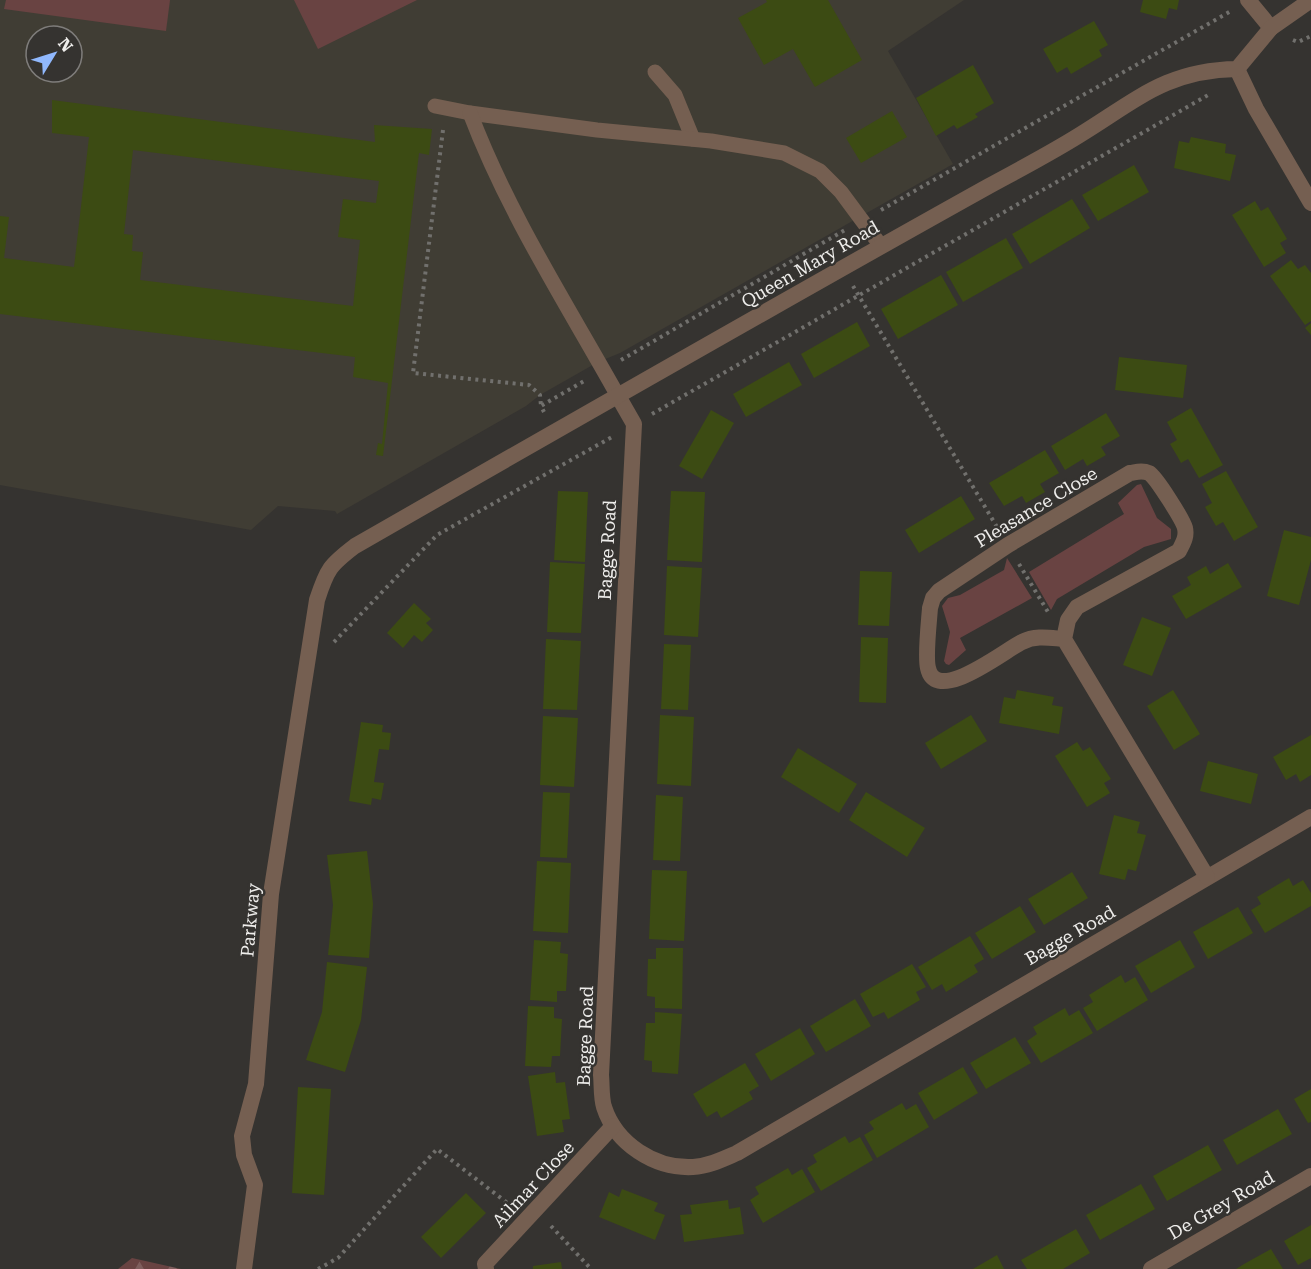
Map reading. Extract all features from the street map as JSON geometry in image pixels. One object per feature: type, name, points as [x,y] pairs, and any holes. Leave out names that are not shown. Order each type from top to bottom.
[{"type":"street","points":[[1248,0],[1271,28]]},
{"type":"street","points":[[1311,0],[1271,28],[1237,69],[1256,108],[1311,203]]},
{"type":"street","name":"Queen Mary Road","points":[[325,573],[355,546],[842,268],[1051,152],[1153,88],[1176,78],[1212,69],[1237,69]]},
{"type":"street","points":[[618,396],[634,424]]},
{"type":"street","name":"Bagge Road","points":[[634,424],[601,1075],[604,1106],[613,1126],[629,1144],[650,1160],[673,1166],[694,1167],[717,1162],[737,1153],[1311,817]]},
{"type":"street","name":"Pleasance Close","points":[[1140,471],[1150,474],[1158,482],[1185,527],[1185,540],[1179,550],[1077,607],[1068,620],[1064,639],[1042,637],[1024,641],[956,681],[942,682],[934,679],[928,669],[930,608],[933,598],[946,585],[1008,545],[1130,473],[1140,471]]},
{"type":"street","name":"Parkway","points":[[244,1269],[255,1185],[244,1155],[242,1136],[256,1084],[272,894],[317,600],[325,573]]},
{"type":"street","points":[[1064,639],[1207,877]]},
{"type":"street","name":"Ailmar Close","points":[[486,1269],[485,1264],[613,1126]]},
{"type":"street","name":"De Grey Road","points":[[1151,1269],[1311,1176]]},
{"type":"lane","points":[[655,72],[675,94],[693,138]]},
{"type":"lane","points":[[440,107],[597,130],[693,138],[784,153],[820,171],[841,192],[881,246]]},
{"type":"lane","points":[[470,113],[487,158],[529,240],[618,396]]},
{"type":"path","points":[[306,671],[437,535],[1206,98],[1237,69]]},
{"type":"path","points":[[440,107],[413,373],[529,385],[540,395],[541,406]]},
{"type":"path","points":[[842,268],[1064,639]]},
{"type":"path","points":[[318,1269],[338,1258],[437,1149],[532,1215],[591,1269]]},
{"type":"shaded area","points":[[0,0],[964,0],[888,51],[953,164],[620,353],[598,362],[337,514],[335,511],[278,506],[251,530],[0,485]]},
{"type":"green space","points":[[6,0],[170,0],[166,31],[4,9]]},
{"type":"green space","points":[[294,0],[417,0],[318,49]]},
{"type":"green space","points":[[1141,484],[1157,518],[1171,529],[1171,539],[1144,547],[1057,599],[1051,610],[1029,572],[1124,514],[1118,503]]},
{"type":"green space","points":[[1007,558],[1032,598],[960,638],[966,650],[949,665],[946,664],[944,661],[950,632],[942,606],[948,598],[960,595],[1004,570]]},
{"type":"green space","points":[[132,1258],[181,1269],[118,1269]]},
{"type":"building","points":[[766,0],[828,0],[862,60],[815,87],[793,49],[764,65],[738,18],[767,2]]},
{"type":"building","points":[[1143,0],[1179,0],[1177,10],[1169,8],[1166,19],[1140,12]]},
{"type":"building","points":[[1094,21],[1108,45],[1099,50],[1102,56],[1071,74],[1067,67],[1057,73],[1043,49]]},
{"type":"building","points":[[973,65],[994,103],[975,114],[978,117],[957,129],[954,125],[936,136],[916,98]]},
{"type":"building","points":[[52,100],[375,142],[374,125],[432,129],[429,155],[419,153],[383,456],[376,455],[378,443],[382,444],[388,383],[353,377],[355,357],[0,314],[0,216],[9,217],[4,258],[74,267],[89,137],[52,133]],"holes":[[[133,150],[379,181],[376,203],[343,199],[338,237],[360,240],[353,306],[140,280],[143,252],[132,251],[133,235],[124,234]]]},
{"type":"building","points":[[892,111],[907,137],[861,163],[846,138]]},
{"type":"building","points":[[1191,137],[1226,144],[1225,153],[1236,155],[1230,181],[1174,168],[1179,141],[1189,143]]},
{"type":"building","points":[[1134,165],[1149,192],[1098,221],[1082,195]]},
{"type":"building","points":[[1072,199],[1090,228],[1030,264],[1012,234]]},
{"type":"building","points":[[1255,201],[1261,211],[1268,207],[1287,239],[1280,243],[1286,253],[1264,267],[1232,215]]},
{"type":"building","points":[[1006,238],[1023,268],[963,302],[946,272]]},
{"type":"building","points":[[1291,260],[1298,269],[1305,265],[1311,273],[1311,321],[1305,325],[1270,276]]},
{"type":"building","points":[[941,275],[958,305],[898,339],[881,309]]},
{"type":"building","points":[[857,322],[870,346],[814,378],[801,354]]},
{"type":"building","points":[[1311,323],[1311,335],[1305,328]]},
{"type":"building","points":[[1119,357],[1187,365],[1183,398],[1115,390]]},
{"type":"building","points":[[789,362],[802,385],[746,417],[733,394]]},
{"type":"building","points":[[1191,408],[1223,465],[1199,478],[1188,459],[1181,463],[1170,444],[1177,440],[1167,422]]},
{"type":"building","points":[[711,410],[734,423],[702,479],[679,466]]},
{"type":"building","points":[[1106,413],[1120,436],[1101,447],[1106,455],[1087,466],[1083,459],[1065,470],[1051,446]]},
{"type":"building","points":[[1045,450],[1059,473],[1040,484],[1045,492],[1026,503],[1022,496],[1004,506],[989,483]]},
{"type":"building","points":[[1226,471],[1258,527],[1234,541],[1223,522],[1216,526],[1205,507],[1212,503],[1202,484]]},
{"type":"building","points":[[558,491],[588,492],[585,562],[554,560]]},
{"type":"building","points":[[671,491],[705,492],[702,562],[667,560]]},
{"type":"building","points":[[961,496],[975,519],[919,553],[905,530]]},
{"type":"building","points":[[1284,530],[1311,537],[1311,560],[1299,605],[1267,596]]},
{"type":"building","points":[[550,562],[585,564],[581,633],[547,632]]},
{"type":"building","points":[[1228,563],[1242,587],[1186,619],[1172,596],[1191,585],[1187,577],[1206,566],[1210,574]]},
{"type":"building","points":[[667,566],[702,568],[698,637],[664,635]]},
{"type":"building","points":[[860,571],[892,572],[889,626],[858,625]]},
{"type":"building","points":[[414,603],[431,619],[426,623],[433,630],[422,642],[414,635],[403,648],[387,633]]},
{"type":"building","points":[[1142,617],[1171,628],[1152,676],[1123,665]]},
{"type":"building","points":[[861,637],[888,638],[886,703],[859,702]]},
{"type":"building","points":[[546,639],[581,641],[577,710],[543,709]]},
{"type":"building","points":[[664,644],[691,645],[688,710],[661,709]]},
{"type":"building","points":[[1017,690],[1054,697],[1052,705],[1063,707],[1059,734],[999,723],[1004,697],[1015,699]]},
{"type":"building","points":[[1173,690],[1200,734],[1174,750],[1147,706]]},
{"type":"building","points":[[660,715],[694,717],[691,786],[657,784]]},
{"type":"building","points":[[971,715],[987,741],[941,769],[925,743]]},
{"type":"building","points":[[543,716],[578,718],[574,787],[540,785]]},
{"type":"building","points":[[361,722],[383,725],[382,732],[391,733],[389,750],[379,749],[374,782],[384,783],[381,800],[372,798],[371,805],[349,801]]},
{"type":"building","points":[[1311,735],[1311,775],[1300,782],[1296,774],[1286,780],[1273,757]]},
{"type":"building","points":[[1077,742],[1083,751],[1090,747],[1111,779],[1104,783],[1110,793],[1087,807],[1055,756]]},
{"type":"building","points":[[798,748],[857,784],[839,813],[781,777]]},
{"type":"building","points":[[1208,761],[1258,774],[1251,804],[1200,791]]},
{"type":"building","points":[[543,792],[570,793],[567,858],[540,857]]},
{"type":"building","points":[[866,792],[925,828],[907,857],[849,820]]},
{"type":"building","points":[[656,795],[683,797],[680,861],[653,860]]},
{"type":"building","points":[[1114,815],[1140,822],[1137,833],[1146,835],[1136,871],[1128,869],[1125,880],[1099,874]]},
{"type":"building","points":[[367,851],[373,904],[369,958],[328,955],[333,905],[327,855]]},
{"type":"building","points":[[537,861],[571,863],[568,933],[533,931]]},
{"type":"building","points":[[652,870],[687,871],[684,941],[649,939]]},
{"type":"building","points":[[1072,872],[1088,898],[1044,925],[1028,899]]},
{"type":"building","points":[[1289,878],[1293,886],[1303,880],[1311,893],[1311,906],[1265,933],[1251,910],[1261,904],[1257,897]]},
{"type":"building","points":[[1020,906],[1036,932],[992,959],[975,933]]},
{"type":"building","points":[[1238,907],[1253,933],[1208,959],[1193,932]]},
{"type":"building","points":[[970,936],[984,959],[974,965],[978,972],[946,992],[942,984],[932,990],[918,967]]},
{"type":"building","points":[[534,940],[561,942],[560,953],[568,954],[566,991],[557,991],[557,1002],[530,1000]]},
{"type":"building","points":[[1180,940],[1195,967],[1151,993],[1135,966]]},
{"type":"building","points":[[656,948],[683,948],[682,1009],[655,1008],[655,997],[647,996],[648,959],[656,959]]},
{"type":"building","points":[[327,962],[367,967],[361,1020],[345,1072],[306,1060],[322,1012]]},
{"type":"building","points":[[912,964],[926,987],[916,992],[920,1000],[888,1019],[884,1012],[873,1017],[860,994]]},
{"type":"building","points":[[1121,975],[1125,983],[1135,977],[1148,1000],[1097,1031],[1083,1008],[1093,1002],[1089,995]]},
{"type":"building","points":[[855,999],[871,1026],[826,1052],[810,1026]]},
{"type":"building","points":[[528,1006],[554,1007],[554,1018],[562,1019],[560,1056],[552,1056],[551,1067],[525,1066]]},
{"type":"building","points":[[1065,1008],[1069,1016],[1079,1010],[1093,1033],[1041,1063],[1027,1041],[1037,1034],[1033,1027]]},
{"type":"building","points":[[655,1012],[682,1014],[678,1074],[652,1072],[652,1061],[644,1060],[646,1023],[655,1023]]},
{"type":"building","points":[[800,1028],[815,1054],[771,1081],[755,1054]]},
{"type":"building","points":[[1015,1037],[1031,1063],[986,1089],[970,1063]]},
{"type":"building","points":[[745,1063],[759,1086],[749,1092],[753,1099],[721,1118],[717,1111],[707,1117],[693,1094]]},
{"type":"building","points":[[963,1067],[978,1093],[934,1120],[918,1093]]},
{"type":"building","points":[[555,1072],[556,1083],[565,1082],[570,1119],[562,1120],[564,1132],[537,1136],[528,1076]]},
{"type":"building","points":[[298,1087],[331,1089],[324,1195],[292,1193]]},
{"type":"building","points":[[1311,1089],[1311,1122],[1308,1123],[1294,1099]]},
{"type":"building","points":[[902,1103],[906,1110],[916,1104],[929,1127],[877,1158],[864,1135],[874,1129],[869,1122]]},
{"type":"building","points":[[1278,1109],[1292,1134],[1237,1165],[1223,1140]]},
{"type":"building","points":[[845,1136],[849,1143],[860,1137],[873,1160],[821,1191],[807,1168],[817,1162],[813,1155]]},
{"type":"building","points":[[1208,1145],[1222,1170],[1167,1201],[1153,1176]]},
{"type":"building","points":[[788,1168],[792,1175],[802,1169],[815,1192],[763,1223],[750,1200],[759,1194],[755,1187]]},
{"type":"building","points":[[1141,1184],[1155,1209],[1100,1240],[1086,1215]]},
{"type":"building","points":[[622,1189],[658,1203],[654,1211],[665,1215],[655,1240],[599,1217],[609,1192],[619,1197]]},
{"type":"building","points":[[466,1193],[486,1213],[441,1258],[421,1237]]},
{"type":"building","points":[[728,1200],[729,1209],[740,1207],[744,1234],[684,1242],[680,1215],[692,1214],[690,1205]]},
{"type":"building","points":[[1311,1225],[1311,1258],[1298,1265],[1284,1241]]},
{"type":"building","points":[[1076,1229],[1090,1253],[1063,1269],[1027,1269],[1021,1260]]},
{"type":"building","points":[[1271,1249],[1283,1269],[1236,1269],[1244,1264]]},
{"type":"building","points":[[997,1255],[1004,1269],[973,1269]]},
{"type":"building","points":[[561,1262],[562,1269],[533,1269],[533,1266]]}]
